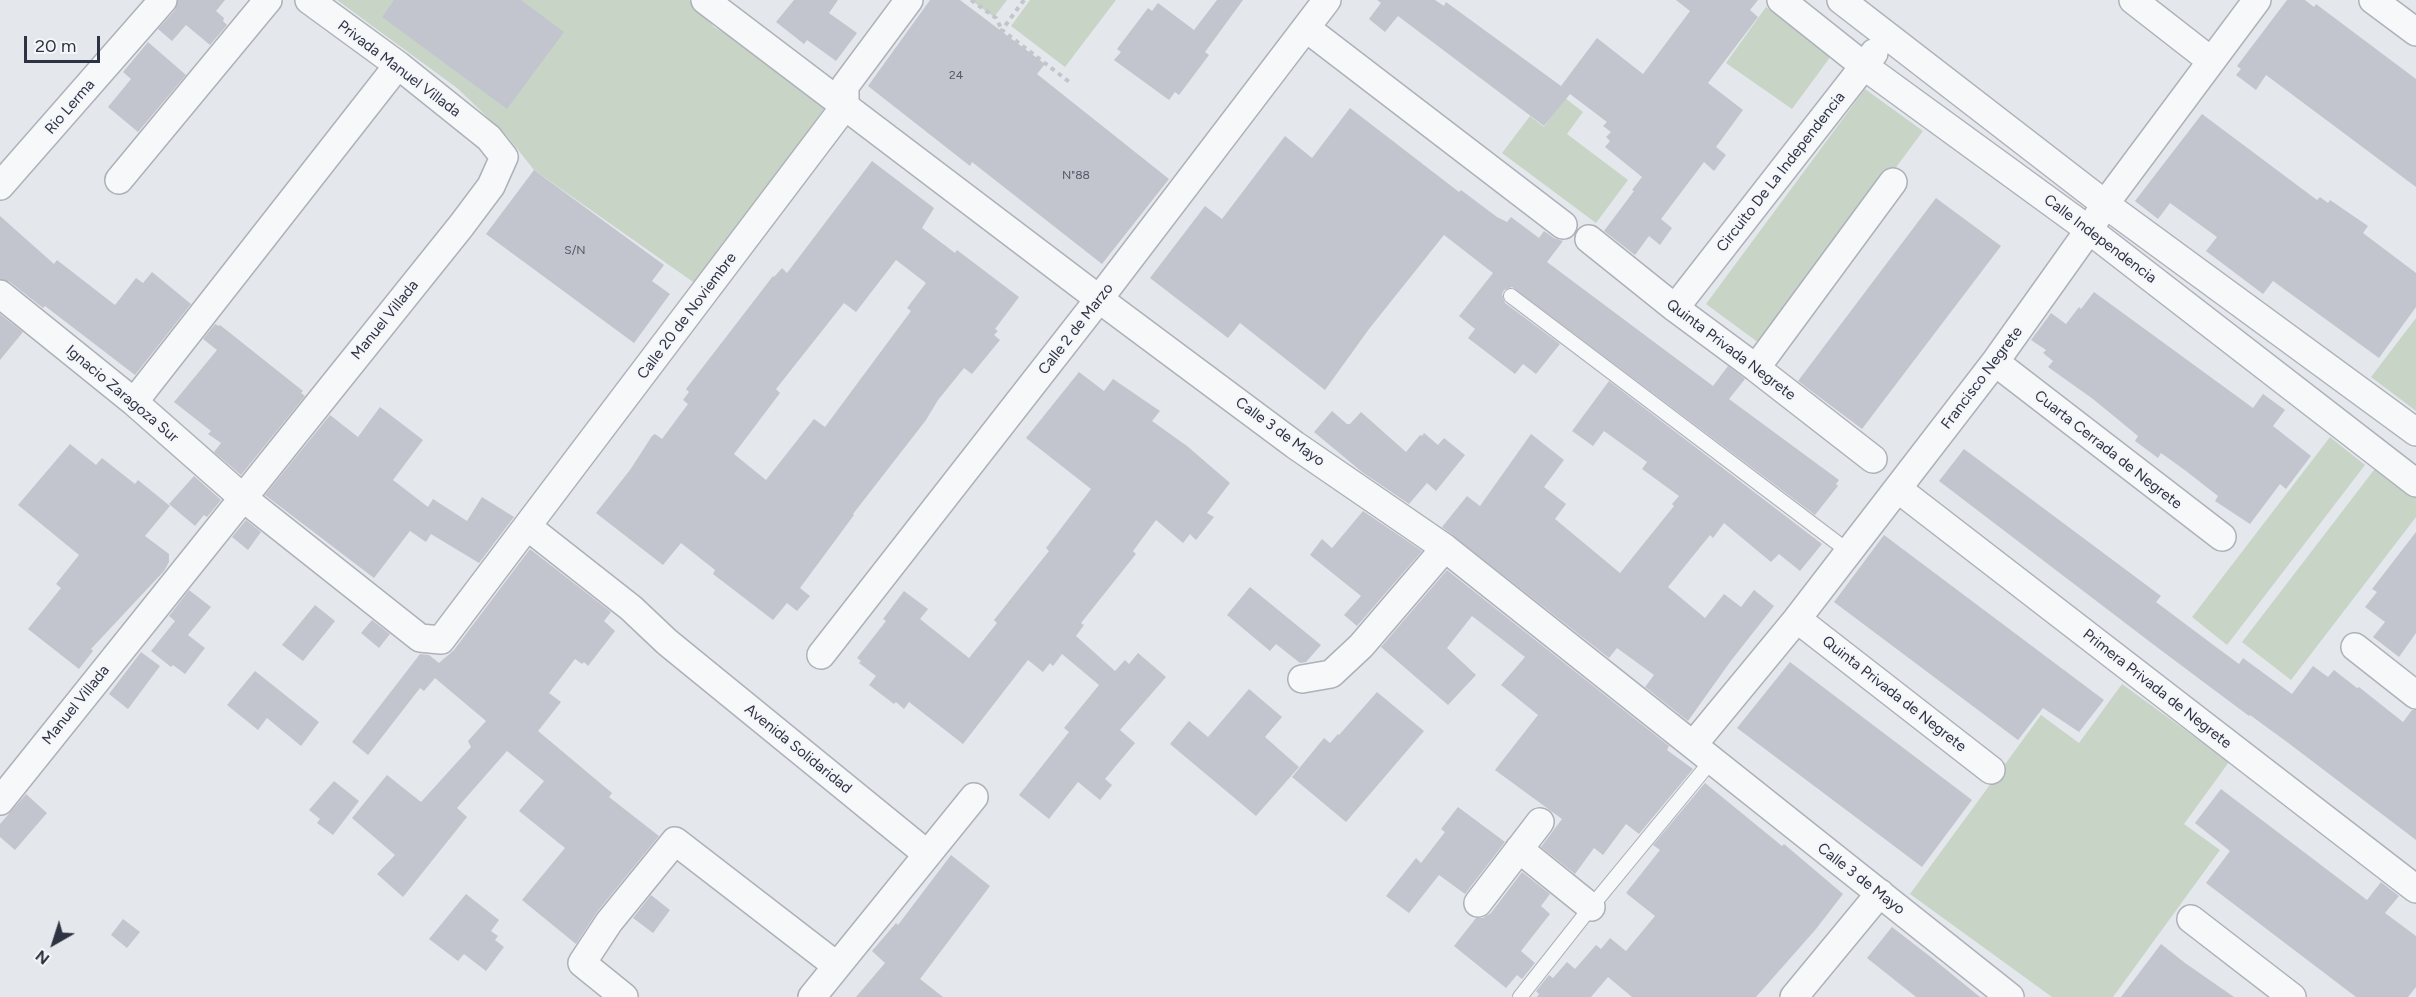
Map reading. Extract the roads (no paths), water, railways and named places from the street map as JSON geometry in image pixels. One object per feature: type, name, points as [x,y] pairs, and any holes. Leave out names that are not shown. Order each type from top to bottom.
[{"type":"street","name":"Rio Lerma","points":[[0,186],[163,0]]},
{"type":"street","points":[[119,180],[268,0]]},
{"type":"street","name":"Privada Manuel Villada","points":[[309,0],[398,65],[489,138]]},
{"type":"street","name":"Calle 3 de Mayo","points":[[705,0],[1295,445],[1445,548],[2010,997]]},
{"type":"street","name":"Calle 20 de Noviembre","points":[[242,497],[420,638],[441,640],[845,106],[845,86],[909,0]]},
{"type":"street","name":"Calle 2 de Marzo","points":[[821,655],[1099,299],[1327,0]]},
{"type":"street","name":"Calle Independencia","points":[[1780,0],[1864,66],[2411,468]]},
{"type":"street","points":[[1841,0],[2105,204],[2416,432]]},
{"type":"street","points":[[2133,0],[2210,60]]},
{"type":"street","points":[[2373,0],[2416,32]]},
{"type":"street","name":"Francisco Negrete","points":[[1703,753],[1797,619],[1995,362],[2105,204],[2251,2]]},
{"type":"street","points":[[1306,28],[1563,225]]},
{"type":"street","name":"Circuito De La Independencia","points":[[1675,308],[1888,36]]},
{"type":"street","points":[[134,402],[398,65]]},
{"type":"street","name":"Manuel Villada","points":[[0,801],[491,186],[504,158],[489,138]]},
{"type":"street","points":[[1756,368],[1893,182]]},
{"type":"street","name":"Quinta Privada Negrete","points":[[1589,239],[1675,308],[1873,459]]},
{"type":"street","name":"Ignacio Zaragoza Sur","points":[[0,294],[134,402],[242,497]]},
{"type":"street","name":"Cuarta Cerrada de Negrete","points":[[1995,362],[2222,537]]},
{"type":"street","name":"Primera Privada de Negrete","points":[[1898,489],[2416,889]]},
{"type":"street","name":"Avenida Solidaridad","points":[[528,527],[631,608],[667,642],[927,855]]},
{"type":"street","points":[[1302,679],[1331,674],[1361,646],[1445,548]]},
{"type":"street","name":"Quinta Privada de Negrete","points":[[1797,619],[1991,770]]},
{"type":"street","points":[[2355,647],[2416,695]]},
{"type":"street","points":[[812,997],[974,797]]},
{"type":"street","points":[[1478,903],[1540,822]]},
{"type":"street","points":[[624,997],[582,963],[609,922],[675,841],[837,966]]},
{"type":"street","points":[[1519,849],[1591,906]]},
{"type":"street","points":[[1794,997],[1880,893]]},
{"type":"street","points":[[2191,919],[2292,997]]},
{"type":"lane","points":[[1511,296],[1848,551]]},
{"type":"lane","points":[[1520,997],[1591,906],[1703,753]]}]
